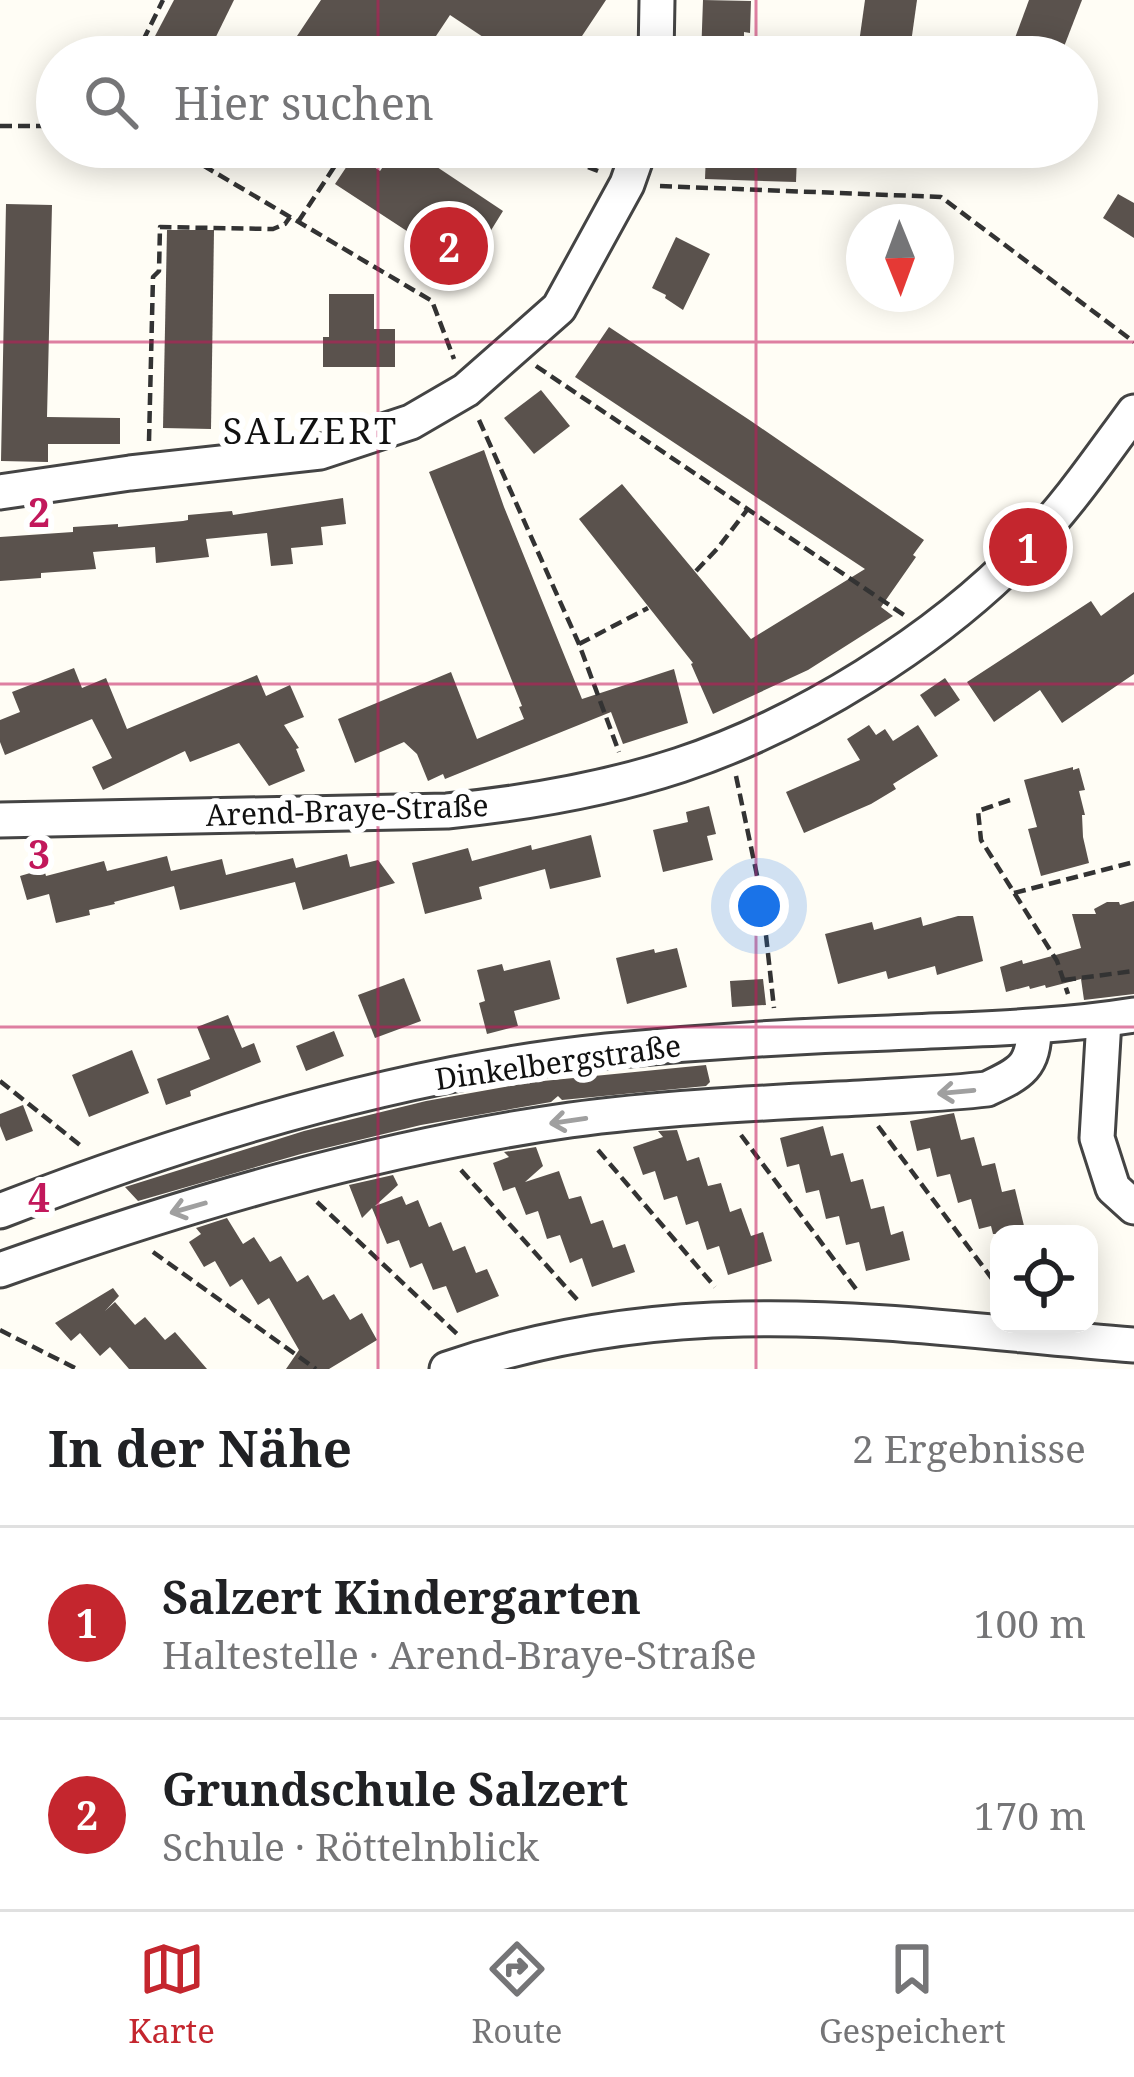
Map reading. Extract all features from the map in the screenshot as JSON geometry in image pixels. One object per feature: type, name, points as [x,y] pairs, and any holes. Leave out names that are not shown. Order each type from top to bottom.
[{"type":"street","points":[[657,36],[658,0]]},
{"type":"street","points":[[0,492],[320,452],[411,422],[466,390],[559,308],[633,168]]},
{"type":"street","name":"Arend-Braye-Straße","points":[[0,820],[447,811],[511,805],[630,779],[725,749],[887,662],[981,592],[1070,498],[1134,412]]},
{"type":"street","points":[[1104,1019],[1097,1138],[1113,1188],[1134,1207]]},
{"type":"street","name":"Dinkelbergstraße","points":[[0,1210],[246,1126],[522,1061],[777,1037],[1034,1027],[1104,1019]]},
{"type":"street","points":[[0,1270],[119,1228],[290,1177],[437,1143],[572,1120],[987,1089],[1012,1078],[1026,1065],[1034,1049],[1034,1027]]},
{"type":"street","points":[[447,1369],[604,1330],[742,1319],[881,1323],[1134,1346]]},
{"type":"path","points":[[145,36],[163,0]]},
{"type":"path","points":[[0,126],[36,126]]},
{"type":"path","points":[[207,168],[432,301],[466,390],[579,644],[630,779]]},
{"type":"path","points":[[298,222],[333,168]]},
{"type":"path","points":[[627,184],[941,197],[1134,342]]},
{"type":"path","points":[[148,471],[153,277],[159,271],[160,226],[273,230],[290,217]]},
{"type":"path","points":[[513,351],[928,632]]},
{"type":"path","points":[[696,571],[747,509]]},
{"type":"path","points":[[579,644],[648,608]]},
{"type":"path","points":[[725,749],[735,774],[762,898],[777,1037]]},
{"type":"path","points":[[1010,800],[978,811],[981,840],[1057,961],[1064,980],[1104,1019]]},
{"type":"path","points":[[1014,893],[1134,862]]},
{"type":"path","points":[[1064,980],[1134,971]]},
{"type":"path","points":[[0,1081],[109,1169]]},
{"type":"path","points":[[856,1098],[990,1276]]},
{"type":"path","points":[[719,1106],[881,1323]]},
{"type":"path","points":[[572,1120],[742,1319]]},
{"type":"path","points":[[437,1143],[604,1330]]},
{"type":"path","points":[[290,1177],[482,1357]]},
{"type":"path","points":[[119,1228],[316,1369]]},
{"type":"path","points":[[0,1330],[77,1369]]},
{"type":"building","points":[[174,0],[234,0],[216,36],[155,36]]},
{"type":"building","points":[[321,0],[606,0],[582,36],[482,36],[450,15],[436,36],[297,36]]},
{"type":"building","points":[[703,0],[751,1],[750,33],[702,36]]},
{"type":"building","points":[[865,0],[917,0],[912,36],[860,36]]},
{"type":"building","points":[[1029,0],[1082,0],[1068,36],[1016,36]]},
{"type":"building","points":[[346,168],[438,168],[503,211],[485,240],[494,246],[468,285],[410,246],[416,237],[335,184]]},
{"type":"building","points":[[705,168],[797,168],[796,182],[705,179]]},
{"type":"building","points":[[1118,194],[1134,203],[1134,238],[1103,218]]},
{"type":"building","points":[[6,204],[52,205],[47,417],[120,418],[120,444],[48,444],[48,462],[1,461]]},
{"type":"building","points":[[167,230],[214,230],[211,429],[163,428]]},
{"type":"building","points":[[676,237],[710,254],[683,310],[652,288]]},
{"type":"building","points":[[329,294],[374,294],[374,329],[395,329],[395,367],[323,367]]},
{"type":"building","points":[[609,327],[924,540],[881,607],[893,616],[808,670],[713,714],[693,663],[579,519],[622,484],[751,639],[865,569],[575,377]]},
{"type":"building","points":[[541,390],[570,426],[534,454],[504,418]]},
{"type":"building","points":[[484,450],[582,699],[674,669],[688,723],[623,744],[611,712],[445,779],[443,774],[428,781],[417,754],[404,742],[355,763],[338,719],[451,672],[477,739],[524,719],[429,472]]},
{"type":"building","points":[[343,498],[346,524],[321,527],[323,545],[291,548],[293,564],[271,566],[267,533],[206,539],[209,557],[156,563],[155,547],[93,552],[96,569],[0,581],[0,537],[73,532],[73,527],[183,521],[188,515],[232,511],[233,515]]},
{"type":"building","points":[[1134,592],[1134,674],[1062,723],[1040,690],[994,722],[967,682],[1091,601],[1101,616]]},
{"type":"building","points":[[74,668],[82,688],[106,678],[127,729],[257,675],[266,696],[290,685],[304,717],[284,725],[299,748],[305,771],[269,786],[239,743],[190,762],[185,751],[103,790],[92,767],[112,758],[92,719],[5,755],[0,720],[20,712],[12,692]]},
{"type":"building","points":[[945,678],[960,700],[935,717],[920,695]]},
{"type":"building","points":[[869,725],[876,735],[885,729],[893,741],[918,725],[938,756],[871,804],[804,833],[786,792],[860,760],[847,739]]},
{"type":"building","points":[[1079,768],[1085,790],[1079,791],[1089,863],[1041,876],[1028,829],[1037,827],[1024,780]]},
{"type":"building","points":[[709,806],[716,834],[707,836],[713,860],[663,872],[653,830],[688,822],[686,812]]},
{"type":"building","points":[[591,835],[601,877],[550,889],[545,869],[479,887],[482,899],[425,914],[412,863],[468,848],[472,861]]},
{"type":"building","points":[[347,854],[350,867],[378,860],[395,883],[303,910],[295,882],[180,910],[174,886],[56,923],[49,894],[27,900],[20,876],[44,869],[46,876],[104,861],[107,871],[167,856],[171,871],[222,859],[226,875],[293,858],[296,868]]},
{"type":"building","points":[[1134,901],[1134,994],[1084,1000],[1081,979],[1006,992],[1000,967],[1081,948],[1072,914],[1096,914],[1094,909],[1107,902]]},
{"type":"building","points":[[973,916],[983,961],[937,975],[935,966],[888,979],[886,971],[838,984],[825,934],[872,922],[874,930],[921,917],[923,926]]},
{"type":"building","points":[[677,948],[687,987],[627,1004],[616,958]]},
{"type":"building","points":[[550,960],[560,999],[514,1011],[518,1026],[487,1034],[477,970],[502,964],[504,971]]},
{"type":"building","points":[[404,978],[421,1021],[375,1038],[358,995]]},
{"type":"building","points":[[763,979],[766,1005],[732,1007],[730,981]]},
{"type":"building","points":[[228,1015],[242,1048],[254,1043],[261,1062],[166,1105],[157,1079],[210,1059],[197,1027]]},
{"type":"building","points":[[334,1031],[344,1056],[306,1071],[296,1046]]},
{"type":"building","points":[[132,1050],[149,1093],[89,1117],[72,1075]]},
{"type":"building","points":[[706,1065],[710,1082],[706,1086],[562,1100],[558,1096],[551,1102],[421,1125],[301,1154],[138,1201],[125,1187],[304,1131],[426,1101],[533,1082]]},
{"type":"building","points":[[23,1105],[33,1131],[6,1141],[0,1114]]},
{"type":"building","points":[[954,1113],[961,1140],[974,1137],[982,1166],[995,1163],[1002,1192],[1015,1189],[1024,1225],[979,1229],[971,1199],[958,1203],[950,1174],[937,1177],[930,1148],[917,1151],[910,1121]]},
{"type":"building","points":[[823,1126],[831,1156],[843,1153],[851,1182],[863,1179],[871,1209],[884,1206],[891,1235],[903,1231],[910,1260],[866,1271],[859,1242],[846,1245],[839,1216],[826,1219],[819,1190],[806,1193],[799,1164],[787,1167],[780,1138]]},
{"type":"building","points":[[677,1130],[687,1161],[699,1157],[708,1186],[721,1183],[730,1212],[741,1208],[751,1236],[763,1232],[772,1261],[728,1275],[719,1246],[707,1250],[698,1221],[686,1225],[677,1196],[664,1200],[655,1171],[643,1175],[633,1147],[663,1137],[658,1131]]},
{"type":"building","points":[[536,1147],[543,1166],[525,1182],[559,1171],[569,1199],[581,1196],[591,1224],[603,1220],[613,1248],[625,1244],[635,1272],[592,1287],[582,1258],[570,1263],[560,1235],[547,1239],[538,1211],[526,1215],[515,1187],[503,1191],[493,1163],[509,1157],[504,1152]]},
{"type":"building","points":[[393,1175],[398,1185],[375,1206],[402,1196],[406,1205],[418,1200],[429,1227],[441,1222],[453,1251],[465,1246],[476,1273],[487,1269],[499,1296],[457,1313],[446,1286],[433,1290],[422,1263],[410,1268],[399,1240],[387,1244],[372,1208],[362,1218],[349,1185]]},
{"type":"building","points":[[227,1218],[243,1244],[254,1237],[270,1262],[281,1256],[297,1282],[308,1275],[323,1300],[334,1294],[350,1320],[362,1313],[377,1340],[329,1369],[286,1369],[299,1350],[269,1298],[258,1305],[242,1279],[230,1287],[215,1261],[204,1267],[189,1242],[201,1234],[196,1228]]},
{"type":"building","points":[[113,1288],[119,1296],[105,1311],[115,1302],[135,1325],[145,1317],[165,1340],[175,1332],[207,1369],[129,1369],[110,1347],[100,1356],[80,1333],[71,1341],[55,1323]]},
{"type":"place","name":"Grundschule Salzert","points":[[449,246]]},
{"type":"place","name":"Salzert Kindergarten","points":[[1028,547]]},
{"type":"district","name":"SALZERT","points":[[311,431]]}]
